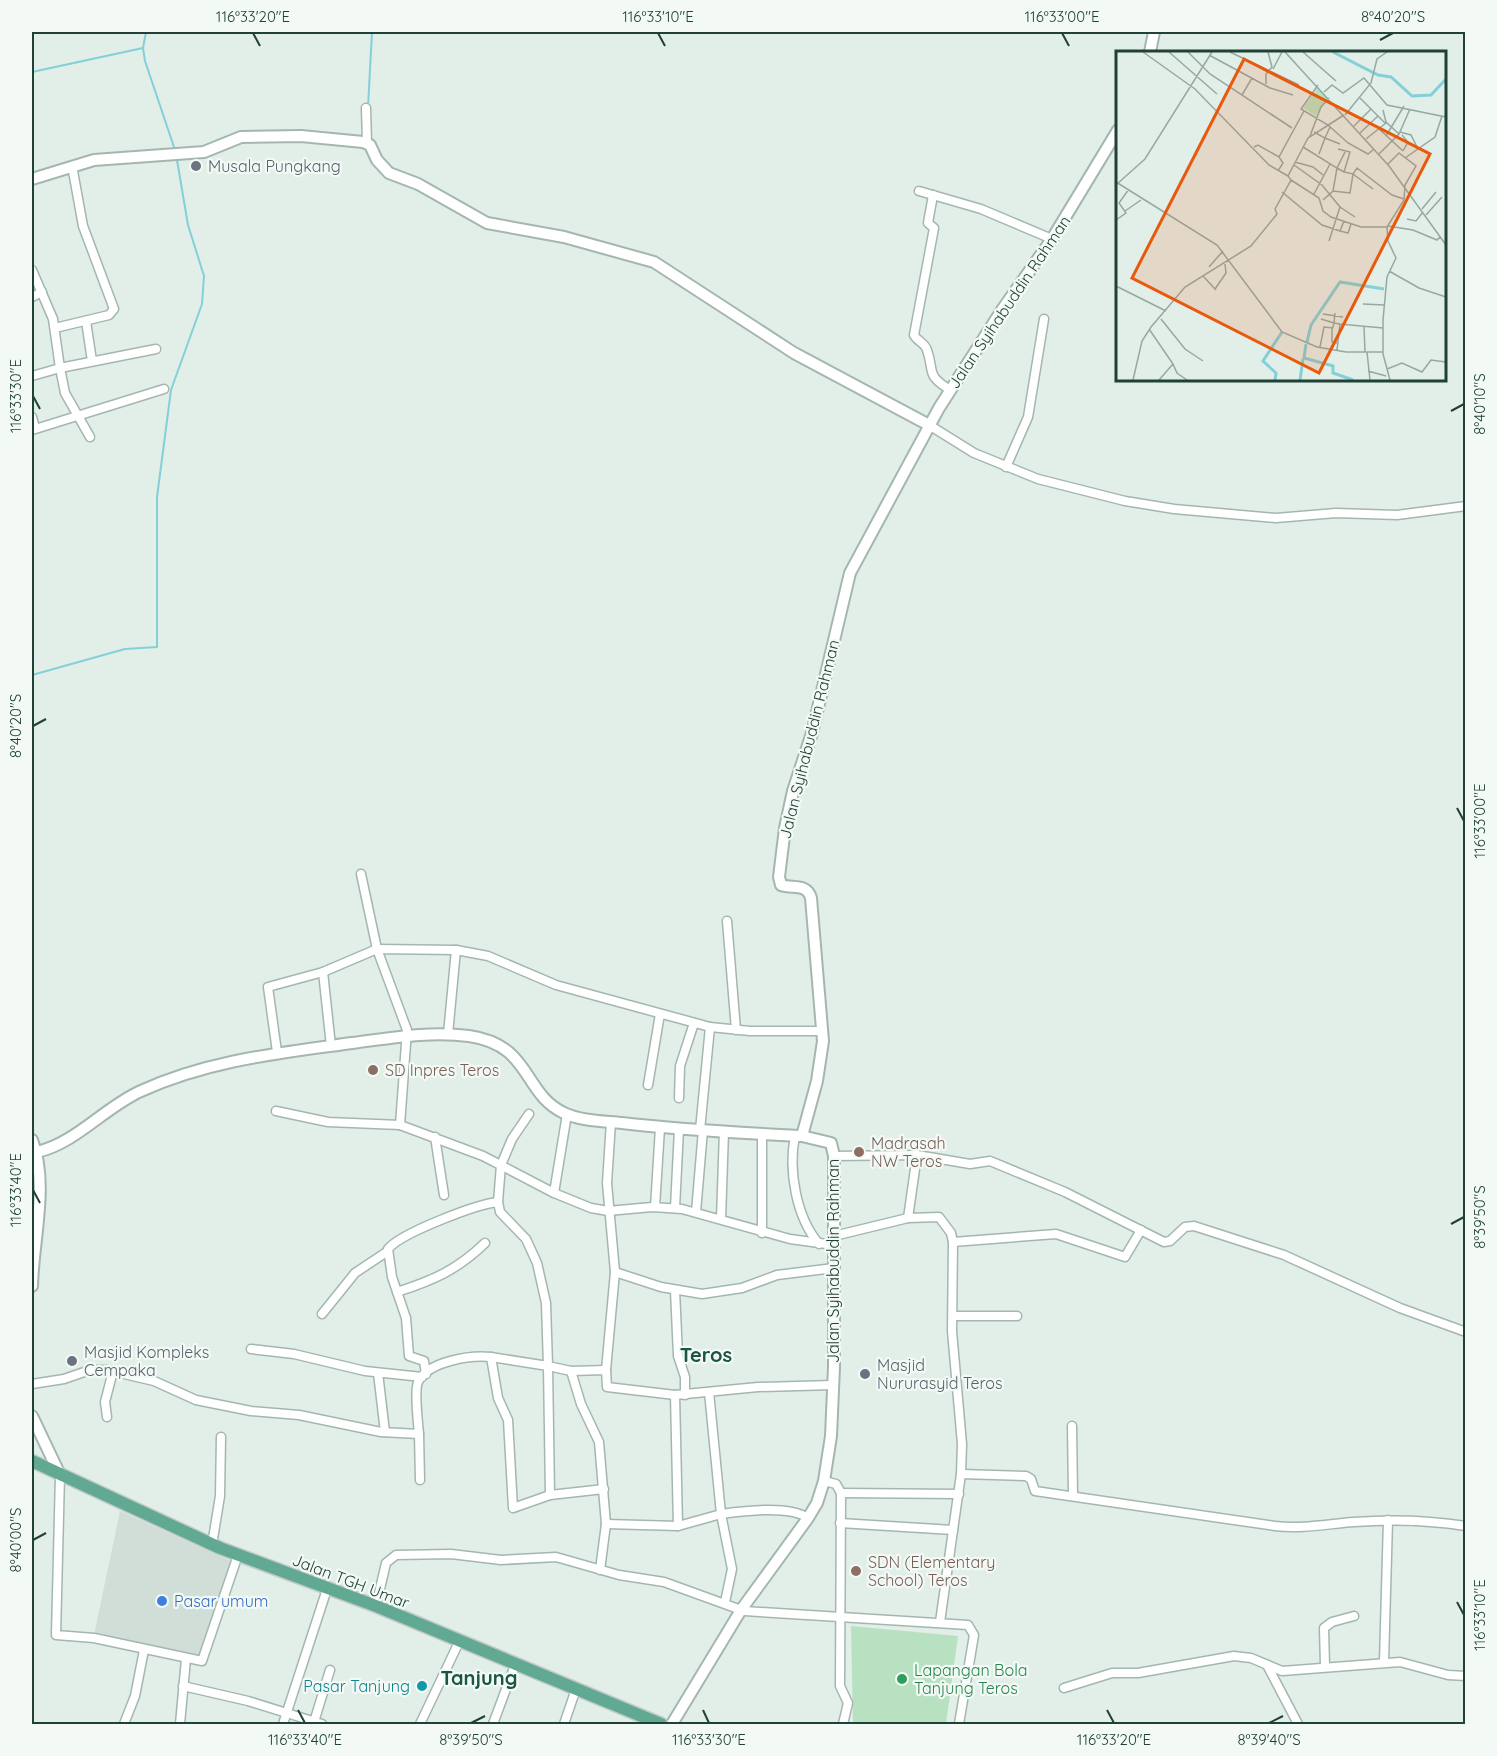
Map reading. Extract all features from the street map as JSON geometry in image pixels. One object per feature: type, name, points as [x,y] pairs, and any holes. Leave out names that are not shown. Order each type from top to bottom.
[{"type":"main road","name":"Jalan TGH Umar","points":[[32,1461],[212,1545],[376,1606],[661,1725]]},
{"type":"street","points":[[1150,51],[1154,32]]},
{"type":"street","points":[[366,108],[367,143],[389,173],[418,184],[487,223],[564,237],[654,262],[794,353],[929,425],[974,453],[1006,467],[1065,487],[1125,501],[1211,514],[1276,518],[1336,513],[1397,516],[1466,506]]},
{"type":"street","name":"Jalan Syihabuddin Rahman","points":[[672,1725],[741,1610],[817,1503],[824,1481],[831,1436],[834,1156],[831,1143],[799,1136],[817,1082],[823,1052],[810,894],[803,888],[784,887],[780,882],[785,828],[793,791],[812,733],[845,586],[929,425],[1052,238],[1116,133]]},
{"type":"street","points":[[32,179],[94,160],[204,152],[241,137],[302,136],[367,143]]},
{"type":"street","points":[[55,328],[111,314],[114,306],[83,226],[73,171]]},
{"type":"street","points":[[919,190],[981,209],[1052,238]]},
{"type":"street","points":[[933,195],[928,223],[934,228],[914,335],[926,348],[931,373],[937,381],[950,390]]},
{"type":"street","points":[[32,270],[55,328],[64,390],[90,437]]},
{"type":"street","points":[[32,297],[42,292]]},
{"type":"street","points":[[1006,467],[1028,417],[1044,319]]},
{"type":"street","points":[[86,321],[92,361]]},
{"type":"street","points":[[32,376],[92,361],[156,349]]},
{"type":"street","points":[[32,417],[33,429],[78,419],[164,389]]},
{"type":"street","points":[[361,874],[377,949],[407,1035],[400,1125]]},
{"type":"street","points":[[727,921],[736,1030]]},
{"type":"street","points":[[277,1052],[268,987],[323,972],[377,949],[456,950],[488,956],[556,985],[710,1027],[736,1030],[822,1030]]},
{"type":"street","points":[[448,1034],[456,950]]},
{"type":"street","points":[[323,972],[331,1046]]},
{"type":"street","points":[[648,1085],[660,1014]]},
{"type":"street","points":[[679,1098],[680,1066],[694,1023]]},
{"type":"street","points":[[696,1212],[710,1027]]},
{"type":"street","points":[[35,1158],[114,1105],[147,1088],[214,1066],[277,1052],[407,1035],[448,1034],[487,1039],[499,1044],[522,1066],[551,1104],[567,1114],[660,1128],[799,1136],[792,1157],[795,1185],[805,1223],[819,1244]]},
{"type":"street","points":[[276,1111],[328,1122],[400,1125],[501,1164],[573,1202],[608,1211],[656,1207],[675,1208],[721,1219],[762,1233],[819,1244],[908,1218],[939,1217],[951,1233],[953,1242],[952,1316],[962,1444],[961,1474],[940,1622]]},
{"type":"street","points":[[529,1114],[512,1139],[501,1164],[498,1202],[500,1212],[526,1239],[537,1263],[546,1303],[550,1495]]},
{"type":"street","points":[[554,1193],[567,1114]]},
{"type":"street","points":[[611,1122],[607,1174],[608,1211],[615,1272],[606,1371],[607,1387],[685,1395],[786,1386],[833,1385]]},
{"type":"street","points":[[656,1207],[660,1128]]},
{"type":"street","points":[[675,1208],[679,1129]]},
{"type":"street","points":[[721,1219],[724,1131]]},
{"type":"street","points":[[762,1133],[762,1233]]},
{"type":"street","points":[[435,1137],[444,1196]]},
{"type":"street","points":[[32,1140],[35,1158],[32,1286]]},
{"type":"street","points":[[908,1218],[917,1155]]},
{"type":"street","points":[[834,1156],[917,1155],[970,1164],[990,1161],[1065,1192],[1167,1242],[1185,1227],[1194,1226],[1284,1255],[1400,1308],[1466,1332]]},
{"type":"street","points":[[322,1314],[355,1273],[388,1251],[395,1242],[470,1208],[498,1202]]},
{"type":"street","points":[[953,1242],[1061,1234],[1125,1257],[1141,1230]]},
{"type":"street","points":[[397,1292],[428,1282],[459,1267],[485,1244]]},
{"type":"street","points":[[388,1251],[397,1292],[406,1318],[409,1356],[424,1361],[424,1376]]},
{"type":"street","points":[[615,1272],[675,1290],[702,1294],[732,1290],[777,1275],[834,1268]]},
{"type":"street","points":[[675,1290],[678,1356],[685,1377],[685,1395]]},
{"type":"street","points":[[952,1316],[1017,1316]]},
{"type":"street","points":[[251,1349],[294,1354],[378,1373],[424,1376]]},
{"type":"street","points":[[420,1480],[417,1386],[424,1376],[455,1359],[475,1356],[571,1371],[606,1371]]},
{"type":"street","points":[[491,1357],[498,1398],[508,1420],[512,1507],[550,1495],[604,1489]]},
{"type":"street","points":[[32,1384],[64,1379],[95,1369],[113,1371],[154,1381],[196,1400],[251,1411],[299,1415],[386,1432],[419,1434]]},
{"type":"street","points":[[107,1417],[105,1402],[113,1371]]},
{"type":"street","points":[[571,1371],[580,1404],[599,1442],[606,1524],[600,1570]]},
{"type":"street","points":[[378,1373],[386,1432]]},
{"type":"street","points":[[709,1392],[721,1514],[732,1569],[725,1602]]},
{"type":"street","points":[[675,1395],[678,1526]]},
{"type":"street","points":[[32,1416],[34,1426],[60,1475],[55,1634],[94,1638],[200,1662],[206,1657],[238,1555]]},
{"type":"street","points":[[1072,1426],[1073,1496]]},
{"type":"street","points":[[212,1545],[220,1496],[221,1437]]},
{"type":"street","points":[[961,1474],[1026,1476],[1035,1491],[1290,1527],[1388,1520],[1424,1520],[1466,1526]]},
{"type":"street","points":[[824,1481],[836,1484],[841,1493],[840,1686],[848,1703],[843,1725]]},
{"type":"street","points":[[841,1493],[958,1494]]},
{"type":"street","points":[[606,1524],[678,1526],[721,1514],[779,1512],[800,1513],[808,1518]]},
{"type":"street","points":[[1384,1662],[1388,1520]]},
{"type":"street","points":[[840,1523],[953,1530]]},
{"type":"street","points":[[376,1606],[386,1563],[396,1555],[451,1554],[501,1560],[556,1557],[600,1570],[657,1581],[694,1595],[725,1602],[741,1610],[968,1625],[974,1632],[958,1725]]},
{"type":"street","points":[[283,1725],[327,1589]]},
{"type":"street","points":[[1325,1666],[1324,1628],[1332,1622],[1354,1616]]},
{"type":"street","points":[[420,1725],[459,1642]]},
{"type":"street","points":[[124,1725],[135,1696],[144,1650]]},
{"type":"street","points":[[1064,1688],[1112,1673],[1138,1673],[1234,1656],[1251,1658],[1282,1671],[1384,1662],[1412,1663],[1449,1675],[1466,1676]]},
{"type":"street","points":[[180,1725],[186,1659]]},
{"type":"street","points":[[493,1725],[515,1665]]},
{"type":"street","points":[[1267,1665],[1298,1725]]},
{"type":"street","points":[[183,1686],[318,1723],[330,1670]]},
{"type":"street","points":[[564,1725],[576,1689]]},
{"type":"shaded area","name":"Pasar umum","points":[[120,1511],[235,1563],[205,1665],[93,1640]]},
{"type":"green space","name":"Lapangan Bola Tanjung Teros","points":[[851,1626],[958,1636],[946,1724],[853,1724]]},
{"type":"waterway","points":[[143,48],[146,32]]},
{"type":"waterway","points":[[368,107],[372,32]]},
{"type":"waterway","points":[[32,72],[143,48],[145,61],[175,150]]},
{"type":"waterway","points":[[32,675],[125,649],[157,647],[157,497],[171,390],[202,304],[204,276],[188,225],[177,160]]},
{"type":"place","name":"Musala Pungkang","points":[[196,166]]},
{"type":"place","name":"SD Inpres Teros","points":[[373,1070]]},
{"type":"place","name":"Madrasah NW Teros","points":[[859,1152]]},
{"type":"place","name":"Masjid Kompleks Cempaka","points":[[72,1361]]},
{"type":"place","name":"Masjid Nururasyid Teros","points":[[865,1374]]},
{"type":"place","name":"SDN (Elementary School) Teros","points":[[856,1571]]},
{"type":"place","name":"Pasar umum","points":[[162,1601]]},
{"type":"place","name":"Lapangan Bola Tanjung Teros","points":[[902,1679]]},
{"type":"place","name":"Pasar Tanjung","points":[[422,1686]]},
{"type":"district","name":"Teros","points":[[706,1355]]},
{"type":"district","name":"Tanjung","points":[[479,1678]]}]
